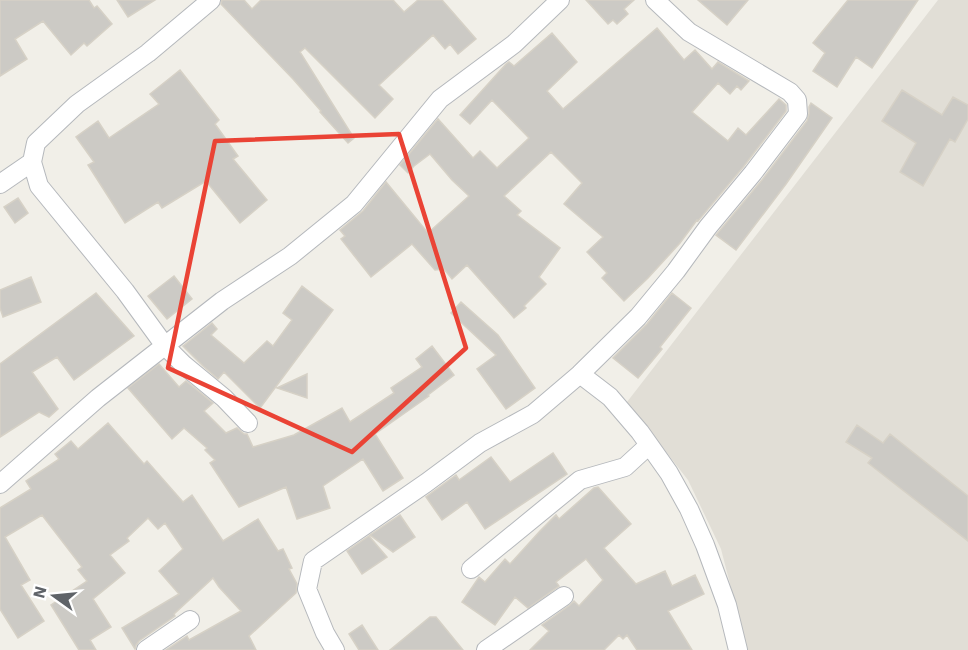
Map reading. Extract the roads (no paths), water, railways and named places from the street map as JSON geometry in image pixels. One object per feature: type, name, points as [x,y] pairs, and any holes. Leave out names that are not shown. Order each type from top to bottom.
[{"type":"street","points":[[212,0],[148,52],[77,104],[36,142],[32,162],[39,186],[125,291],[165,346],[224,398],[248,423]]},
{"type":"street","points":[[0,484],[98,398],[222,301],[290,256],[354,204],[440,99],[514,44],[560,0]]},
{"type":"street","points":[[335,650],[325,633],[307,589],[313,561],[480,443],[533,414],[580,374],[638,317],[798,114],[797,100],[790,92],[689,32],[655,0]]},
{"type":"street","points":[[0,184],[32,162]]},
{"type":"street","points":[[580,374],[610,397],[669,473],[705,545],[727,605],[735,647]]},
{"type":"street","points":[[471,569],[580,480],[625,467],[649,445]]},
{"type":"street","points":[[486,650],[564,596]]},
{"type":"street","points":[[146,650],[190,620]]}]
